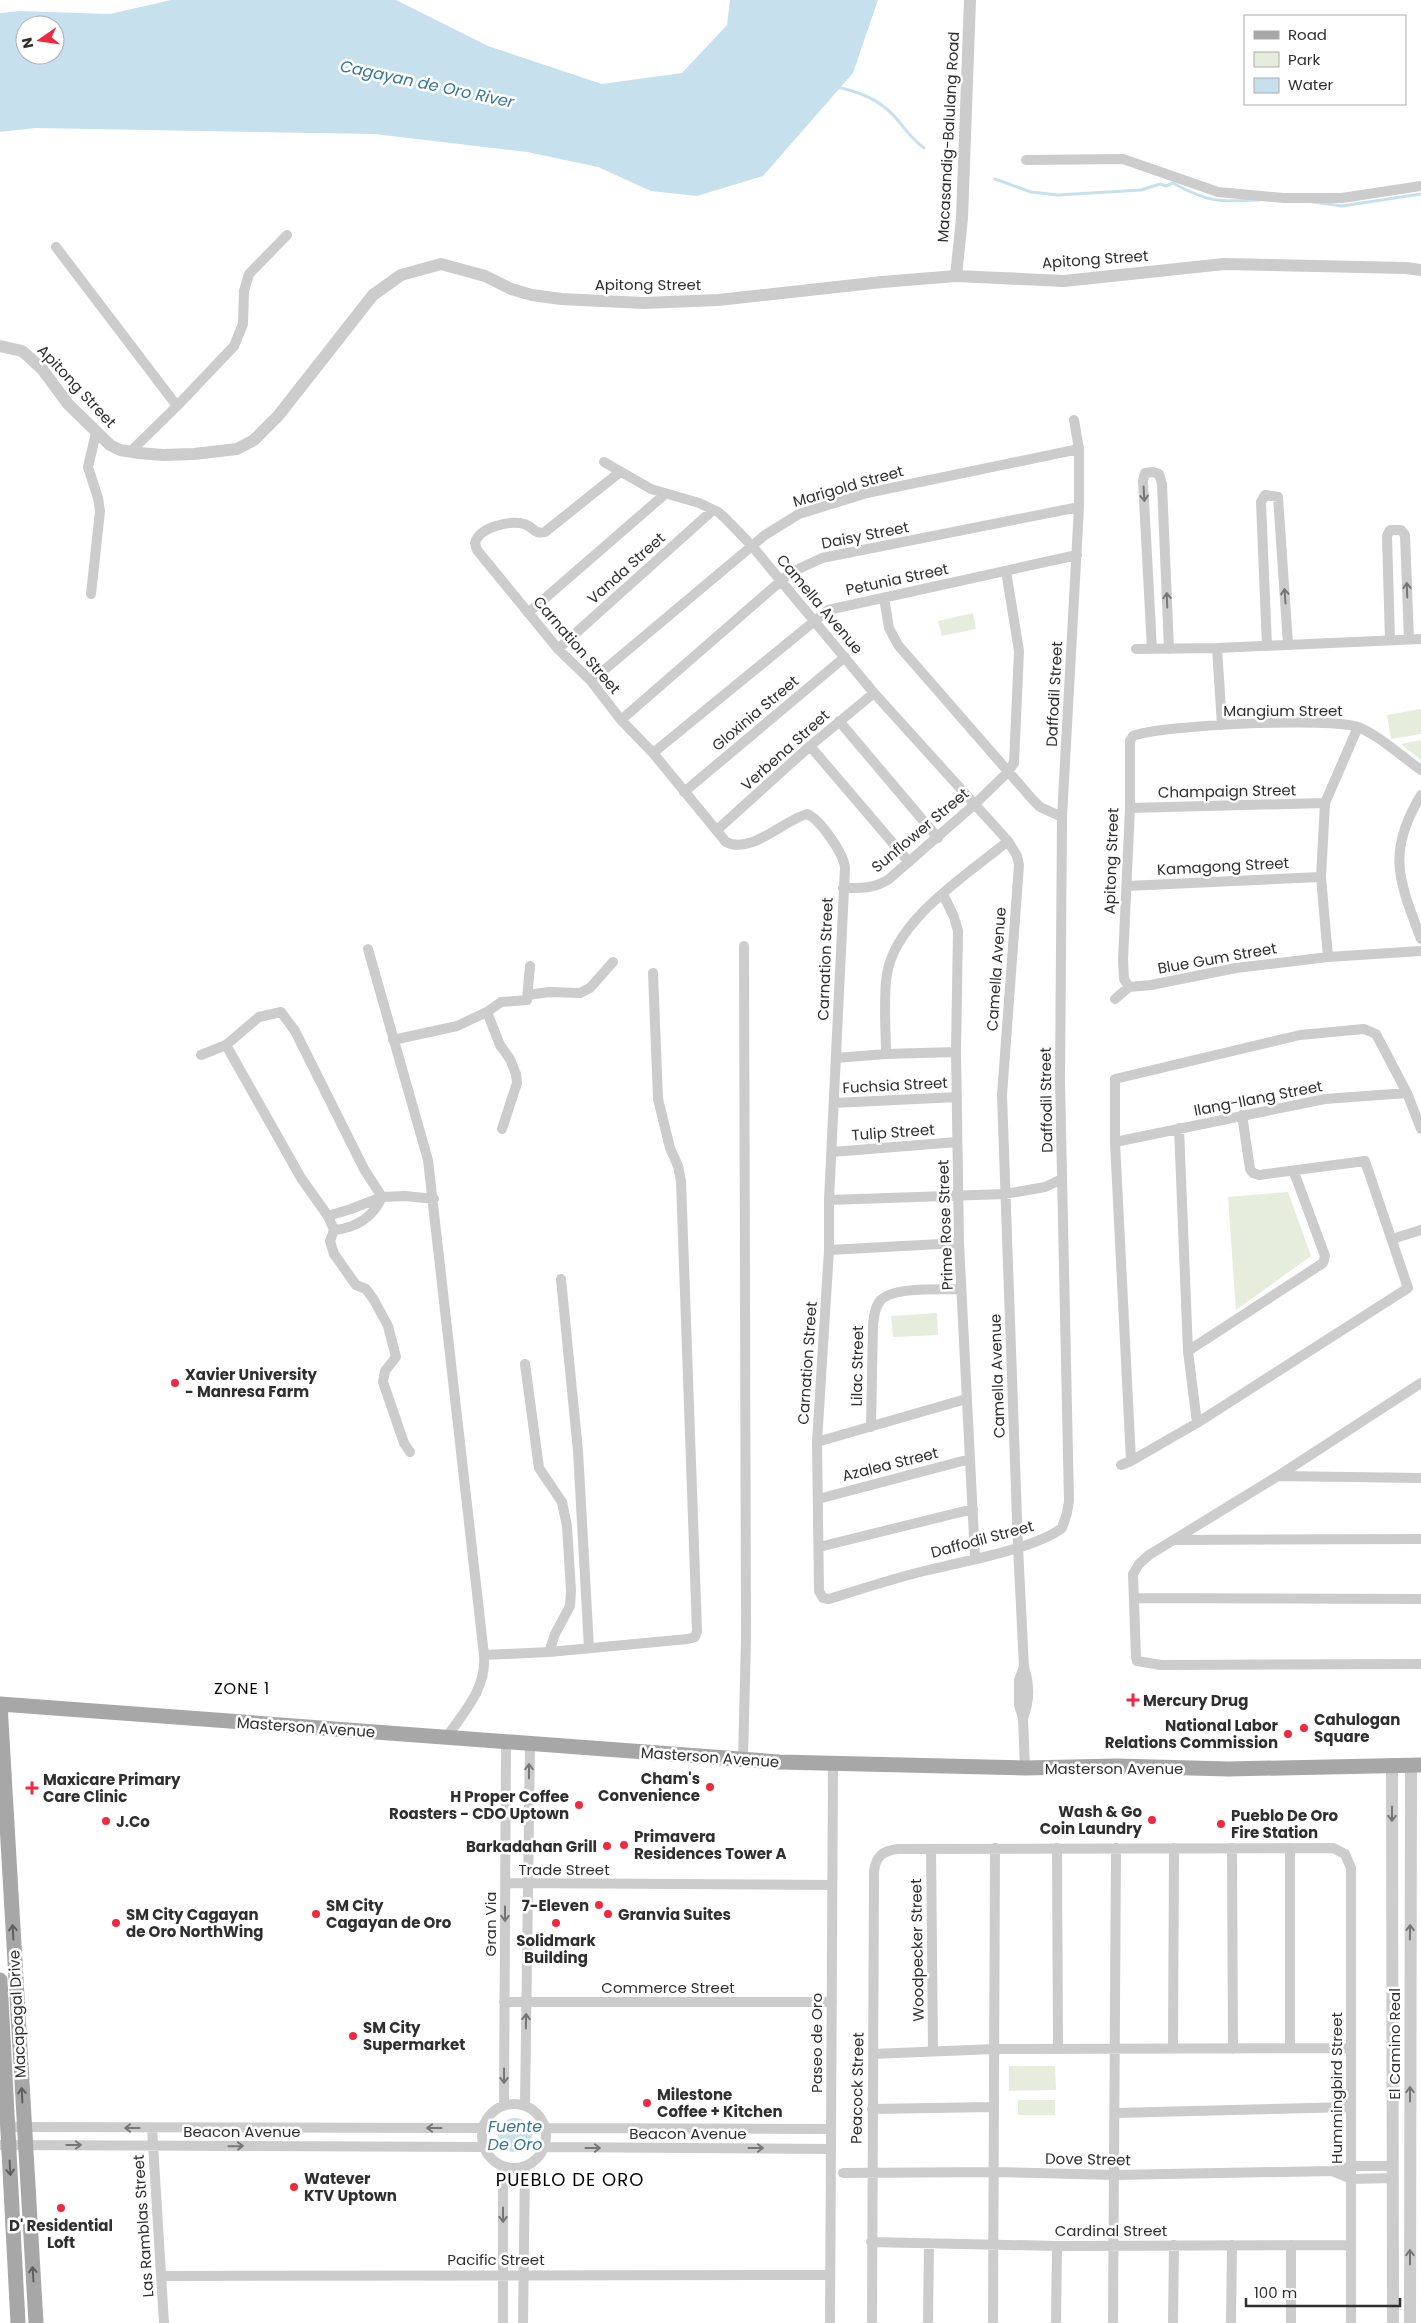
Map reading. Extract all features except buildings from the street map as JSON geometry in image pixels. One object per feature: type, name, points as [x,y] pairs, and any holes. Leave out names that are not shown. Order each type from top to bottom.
[{"type":"main road","name":"Masterson Avenue","points":[[0,1704],[446,1738],[833,1764],[1025,1768],[1117,1766],[1246,1769],[1416,1765]]},
{"type":"main road","name":"Macapagal Drive","points":[[0,1704],[36,2323]]},
{"type":"main road","name":"Macapagal Drive","points":[[0,1980],[8,2127],[4,2145],[18,2323]]},
{"type":"street","name":"Macasandig-Balulang Road","points":[[956,276],[962,218],[970,0]]},
{"type":"street","points":[[1026,160],[1123,159],[1218,192],[1266,197],[1342,198],[1421,186]]},
{"type":"street","points":[[130,452],[177,406],[238,340],[244,324],[244,291],[249,274],[287,235]]},
{"type":"street","points":[[56,247],[177,406]]},
{"type":"street","name":"Apitong Street","points":[[0,346],[22,351],[29,357],[42,370],[68,404],[96,434],[110,445],[130,452],[164,455],[219,452],[237,449],[254,440],[272,423],[373,295],[401,275],[441,264],[485,276],[511,289],[532,295],[561,299],[642,303],[718,300],[956,276],[1064,281],[1224,264],[1406,268],[1421,270]]},
{"type":"street","name":"Daffodil Street","points":[[823,1598],[829,1599],[902,1576],[1018,1547],[1057,1532],[1062,1528],[1067,1513],[1069,1501],[1060,1082],[1062,817],[1079,507],[1079,449],[1074,420]]},
{"type":"street","points":[[91,594],[100,511],[88,467],[96,434]]},
{"type":"street","name":"Marigold Street","points":[[590,680],[780,524],[821,506],[932,478],[1079,449]]},
{"type":"street","name":"Camella Avenue","points":[[604,462],[664,494],[699,503],[724,518],[752,546],[874,693],[1008,841],[1018,856],[1019,865],[1002,1094],[1018,1547],[1024,1667],[1028,1680],[1028,1705],[1023,1718],[1025,1768]]},
{"type":"street","name":"Carnation Street","points":[[620,472],[545,532],[535,532],[524,524],[504,524],[484,531],[478,536],[475,543],[478,550],[558,649],[590,680],[621,720],[653,753],[726,842],[734,845],[766,836],[804,815],[810,815],[829,836],[843,859],[845,868],[829,1200],[829,1250],[817,1442],[819,1592],[823,1598]]},
{"type":"street","points":[[1152,649],[1143,481],[1145,473],[1153,472],[1160,474],[1162,484],[1169,649]]},
{"type":"street","points":[[528,613],[664,494]]},
{"type":"street","points":[[1267,646],[1262,502],[1265,496],[1273,495],[1278,497],[1288,644]]},
{"type":"street","name":"Daisy Street","points":[[621,720],[782,581],[802,567],[822,558],[1079,507]]},
{"type":"street","name":"Vanda Street","points":[[558,649],[713,510]]},
{"type":"street","points":[[1390,640],[1387,536],[1390,530],[1395,529],[1401,530],[1405,535],[1409,639]]},
{"type":"street","name":"Petunia Street","points":[[653,753],[814,620],[834,608],[1077,555]]},
{"type":"street","points":[[1006,571],[1016,630],[1019,675],[1014,763],[1007,773]]},
{"type":"street","points":[[884,598],[889,628],[898,645],[1007,773],[1040,807],[1062,817]]},
{"type":"street","points":[[1136,649],[1217,648],[1421,639]]},
{"type":"street","points":[[1217,648],[1222,725]]},
{"type":"street","name":"Gloxinia Street","points":[[684,792],[845,657]]},
{"type":"street","name":"Verbena Street","points":[[717,830],[810,746],[874,693]]},
{"type":"street","points":[[840,721],[938,838]]},
{"type":"street","name":"Mangium Street","points":[[1133,736],[1222,725],[1346,723],[1358,727],[1421,770]]},
{"type":"street","points":[[1328,957],[1320,877],[1325,803],[1358,727]]},
{"type":"street","name":"Apitong Street","points":[[1129,987],[1124,979],[1123,960],[1130,808],[1130,741],[1133,736]]},
{"type":"street","points":[[810,746],[909,862]]},
{"type":"street","name":"Sunflower Street","points":[[843,888],[863,888],[879,885],[889,879],[938,838],[1007,773]]},
{"type":"street","points":[[1421,795],[1402,834],[1398,860],[1404,892],[1421,939]]},
{"type":"street","name":"Champaign Street","points":[[1130,808],[1325,803]]},
{"type":"street","points":[[886,1054],[886,975],[892,956],[911,923],[1008,841]]},
{"type":"street","name":"Kamagong Street","points":[[1127,886],[1320,877]]},
{"type":"street","name":"Prime Rose Street","points":[[943,894],[954,917],[958,931],[956,1052],[959,1242],[976,1558]]},
{"type":"street","points":[[742,1759],[746,1639],[744,946]]},
{"type":"street","points":[[368,949],[428,1160],[434,1199],[484,1655],[484,1672],[479,1692],[446,1738]]},
{"type":"street","name":"Blue Gum Street","points":[[1129,987],[1151,985],[1236,968],[1328,957],[1421,951]]},
{"type":"street","points":[[528,995],[549,992],[580,993],[590,988],[613,962]]},
{"type":"street","points":[[393,1040],[457,1026],[487,1012],[501,1002],[525,1001],[528,995],[530,966]]},
{"type":"street","points":[[484,1655],[549,1652],[688,1639],[695,1637],[697,1631],[681,1180],[678,1166],[670,1148],[658,1099],[652,972]]},
{"type":"street","points":[[1115,999],[1129,987]]},
{"type":"street","points":[[201,1055],[226,1045],[259,1017],[277,1012],[284,1014],[295,1032],[364,1169],[382,1197]]},
{"type":"street","points":[[487,1012],[500,1045],[510,1059],[516,1074],[517,1083],[512,1104],[502,1129]]},
{"type":"street","points":[[1132,1461],[1115,1142],[1114,1079],[1300,1035],[1364,1029],[1372,1030],[1376,1034],[1407,1093],[1421,1128]]},
{"type":"street","points":[[226,1045],[301,1178],[328,1216],[334,1230],[330,1241],[334,1254],[356,1285],[366,1289],[371,1295],[390,1332],[396,1357],[385,1372],[384,1384],[410,1452]]},
{"type":"street","points":[[836,1058],[956,1052]]},
{"type":"street","name":"Ilang-Ilang Street","points":[[1115,1142],[1326,1099],[1407,1093]]},
{"type":"street","name":"Fuchsia Street","points":[[834,1103],[957,1097]]},
{"type":"street","points":[[1120,1465],[1132,1461],[1197,1423],[1407,1291],[1408,1283],[1366,1162],[1258,1175],[1250,1169],[1242,1116]]},
{"type":"street","points":[[1179,1128],[1188,1351],[1197,1423]]},
{"type":"street","name":"Tulip Street","points":[[832,1152],[958,1142]]},
{"type":"street","points":[[1188,1351],[1323,1263],[1326,1256],[1294,1172]]},
{"type":"street","points":[[829,1200],[1006,1194],[1045,1186],[1062,1179]]},
{"type":"street","points":[[328,1216],[382,1197],[405,1196],[434,1199]]},
{"type":"street","points":[[334,1230],[347,1229],[359,1223],[375,1209],[382,1197]]},
{"type":"street","points":[[1392,1239],[1421,1230]]},
{"type":"street","points":[[829,1250],[959,1242]]},
{"type":"street","points":[[561,1278],[578,1451],[589,1648]]},
{"type":"street","name":"Lilac Street","points":[[871,1427],[873,1324],[879,1302],[886,1296],[904,1291],[961,1289]]},
{"type":"street","points":[[525,1364],[539,1468],[562,1502],[567,1526],[571,1591],[570,1606],[549,1652]]},
{"type":"street","points":[[1421,1383],[1278,1476],[1173,1540],[1139,1564],[1133,1574],[1137,1661],[1161,1665],[1421,1664]]},
{"type":"street","points":[[817,1442],[966,1399]]},
{"type":"street","name":"Azalea Street","points":[[818,1499],[970,1459]]},
{"type":"street","points":[[1278,1476],[1421,1478]]},
{"type":"street","points":[[819,1547],[973,1509]]},
{"type":"street","points":[[1173,1540],[1421,1539]]},
{"type":"street","points":[[1134,1598],[1421,1599]]},
{"type":"street","name":"Gran Via","points":[[504,2105],[506,1742]]},
{"type":"street","points":[[525,2105],[530,1744]]},
{"type":"street","name":"Paseo de Oro","points":[[830,2323],[833,1764]]},
{"type":"street","name":"El Camino Real","points":[[1392,1765],[1393,2323]]},
{"type":"street","name":"El Camino Real","points":[[1410,2323],[1416,1765]]},
{"type":"street","points":[[993,2323],[995,2244],[992,2107],[995,1848]]},
{"type":"street","points":[[1057,1848],[1058,2049]]},
{"type":"street","points":[[1114,2323],[1116,1848]]},
{"type":"street","points":[[1173,2048],[1174,1848]]},
{"type":"street","points":[[1232,1848],[1233,2049]]},
{"type":"street","points":[[931,1849],[1290,1848],[1290,2048]]},
{"type":"street","name":"Hummingbird Street","points":[[1290,1848],[1333,1848],[1346,1854],[1351,1868],[1351,2323]]},
{"type":"street","name":"Peacock Street","points":[[872,2323],[871,2173],[874,1871],[880,1855],[888,1850],[931,1849]]},
{"type":"street","name":"Woodpecker Street","points":[[931,1849],[933,2051]]},
{"type":"street","name":"Trade Street","points":[[505,1883],[832,1885]]},
{"type":"street","name":"Commerce Street","points":[[504,2002],[832,2002]]},
{"type":"street","points":[[872,2054],[994,2049],[1351,2048]]},
{"type":"street","points":[[518,2103],[525,2105],[539,2114],[546,2128],[545,2147],[537,2159],[525,2166],[518,2168],[504,2166],[492,2159],[484,2147],[483,2128],[490,2114],[504,2105],[518,2103]]},
{"type":"street","points":[[872,2109],[992,2107]]},
{"type":"street","points":[[1114,2113],[1351,2107]]},
{"type":"street","name":"Beacon Avenue","points":[[8,2127],[483,2128]]},
{"type":"street","name":"Las Ramblas Street","points":[[152,2128],[164,2323]]},
{"type":"street","name":"Beacon Avenue","points":[[546,2128],[831,2129]]},
{"type":"street","name":"Beacon Avenue","points":[[4,2145],[484,2147]]},
{"type":"street","name":"Beacon Avenue","points":[[545,2147],[831,2149]]},
{"type":"street","points":[[503,2323],[504,2166]]},
{"type":"street","points":[[523,2323],[525,2166]]},
{"type":"street","name":"Dove Street","points":[[843,2173],[994,2172],[1115,2175],[1332,2171],[1351,2166],[1392,2172]]},
{"type":"street","name":"Dove Street","points":[[1332,2171],[1351,2179],[1392,2172]]},
{"type":"street","name":"Cardinal Street","points":[[871,2242],[1057,2246],[1351,2245]]},
{"type":"street","points":[[928,2243],[928,2323]]},
{"type":"street","points":[[1173,2323],[1174,2245]]},
{"type":"street","points":[[1230,2323],[1232,2245]]},
{"type":"street","points":[[1291,2245],[1291,2323]]},
{"type":"street","points":[[1056,2323],[1057,2246]]},
{"type":"street","name":"Pacific Street","points":[[162,2276],[830,2275]]},
{"type":"green space","points":[[973,613],[976,629],[942,636],[938,621]]},
{"type":"green space","points":[[1421,709],[1421,734],[1391,739],[1387,715]]},
{"type":"green space","points":[[1421,740],[1421,760],[1401,744]]},
{"type":"green space","points":[[1288,1192],[1311,1256],[1236,1310],[1228,1197]]},
{"type":"green space","points":[[937,1313],[938,1335],[893,1337],[891,1316]]},
{"type":"green space","points":[[1009,2066],[1055,2066],[1056,2090],[1009,2091]]},
{"type":"green space","points":[[1018,2100],[1055,2100],[1055,2115],[1018,2115]]},
{"type":"water","name":"Cagayan de Oro River","points":[[171,0],[396,0],[488,46],[602,84],[682,73],[727,25],[730,0],[878,0],[853,73],[763,176],[697,196],[651,191],[598,167],[527,152],[374,134],[35,128],[0,132],[0,13],[20,11],[110,14]]},
{"type":"water","name":"Fuente De Oro","points":[[515,2118],[522,2119],[527,2123],[531,2128],[531,2142],[527,2147],[522,2151],[515,2152],[508,2151],[503,2147],[499,2142],[498,2135],[499,2128],[503,2123],[508,2119]]},
{"type":"waterway","points":[[837,87],[861,94],[882,105],[914,140],[924,148]]},
{"type":"waterway","points":[[995,179],[1031,192],[1058,195],[1141,190],[1160,184],[1166,186],[1173,183],[1185,190],[1215,200],[1259,200]]},
{"type":"waterway","points":[[1313,202],[1342,206],[1421,194]]},
{"type":"place","name":"Xavier University - Manresa Farm","points":[[175,1383]]},
{"type":"place","name":"Mercury Drug","points":[[1133,1700]]},
{"type":"place","name":"Cahulogan Square","points":[[1304,1728]]},
{"type":"place","name":"National Labor Relations Commission","points":[[1288,1734]]},
{"type":"place","name":"Cham's Convenience","points":[[710,1787]]},
{"type":"place","name":"Maxicare Primary Care Clinic","points":[[32,1788]]},
{"type":"place","name":"H Proper Coffee Roasters - CDO Uptown","points":[[579,1805]]},
{"type":"place","name":"Wash & Go Coin Laundry","points":[[1152,1820]]},
{"type":"place","name":"J.Co","points":[[106,1821]]},
{"type":"place","name":"Pueblo De Oro Fire Station","points":[[1221,1824]]},
{"type":"place","name":"Primavera Residences Tower A","points":[[624,1845]]},
{"type":"place","name":"Barkadahan Grill","points":[[607,1846]]},
{"type":"place","name":"7-Eleven","points":[[599,1905]]},
{"type":"place","name":"SM City Cagayan de Oro","points":[[316,1914]]},
{"type":"place","name":"Granvia Suites","points":[[608,1914]]},
{"type":"place","name":"SM City Cagayan de Oro NorthWing","points":[[116,1923]]},
{"type":"place","name":"Solidmark Building","points":[[556,1923]]},
{"type":"place","name":"SM City Supermarket","points":[[353,2036]]},
{"type":"place","name":"Milestone Coffee + Kitchen","points":[[647,2103]]},
{"type":"place","name":"Watever KTV Uptown","points":[[294,2187]]},
{"type":"place","name":"D' Residential Loft","points":[[61,2208]]},
{"type":"district","name":"ZONE 1","points":[[242,1688]]},
{"type":"district","name":"PUEBLO DE ORO","points":[[570,2179]]}]
